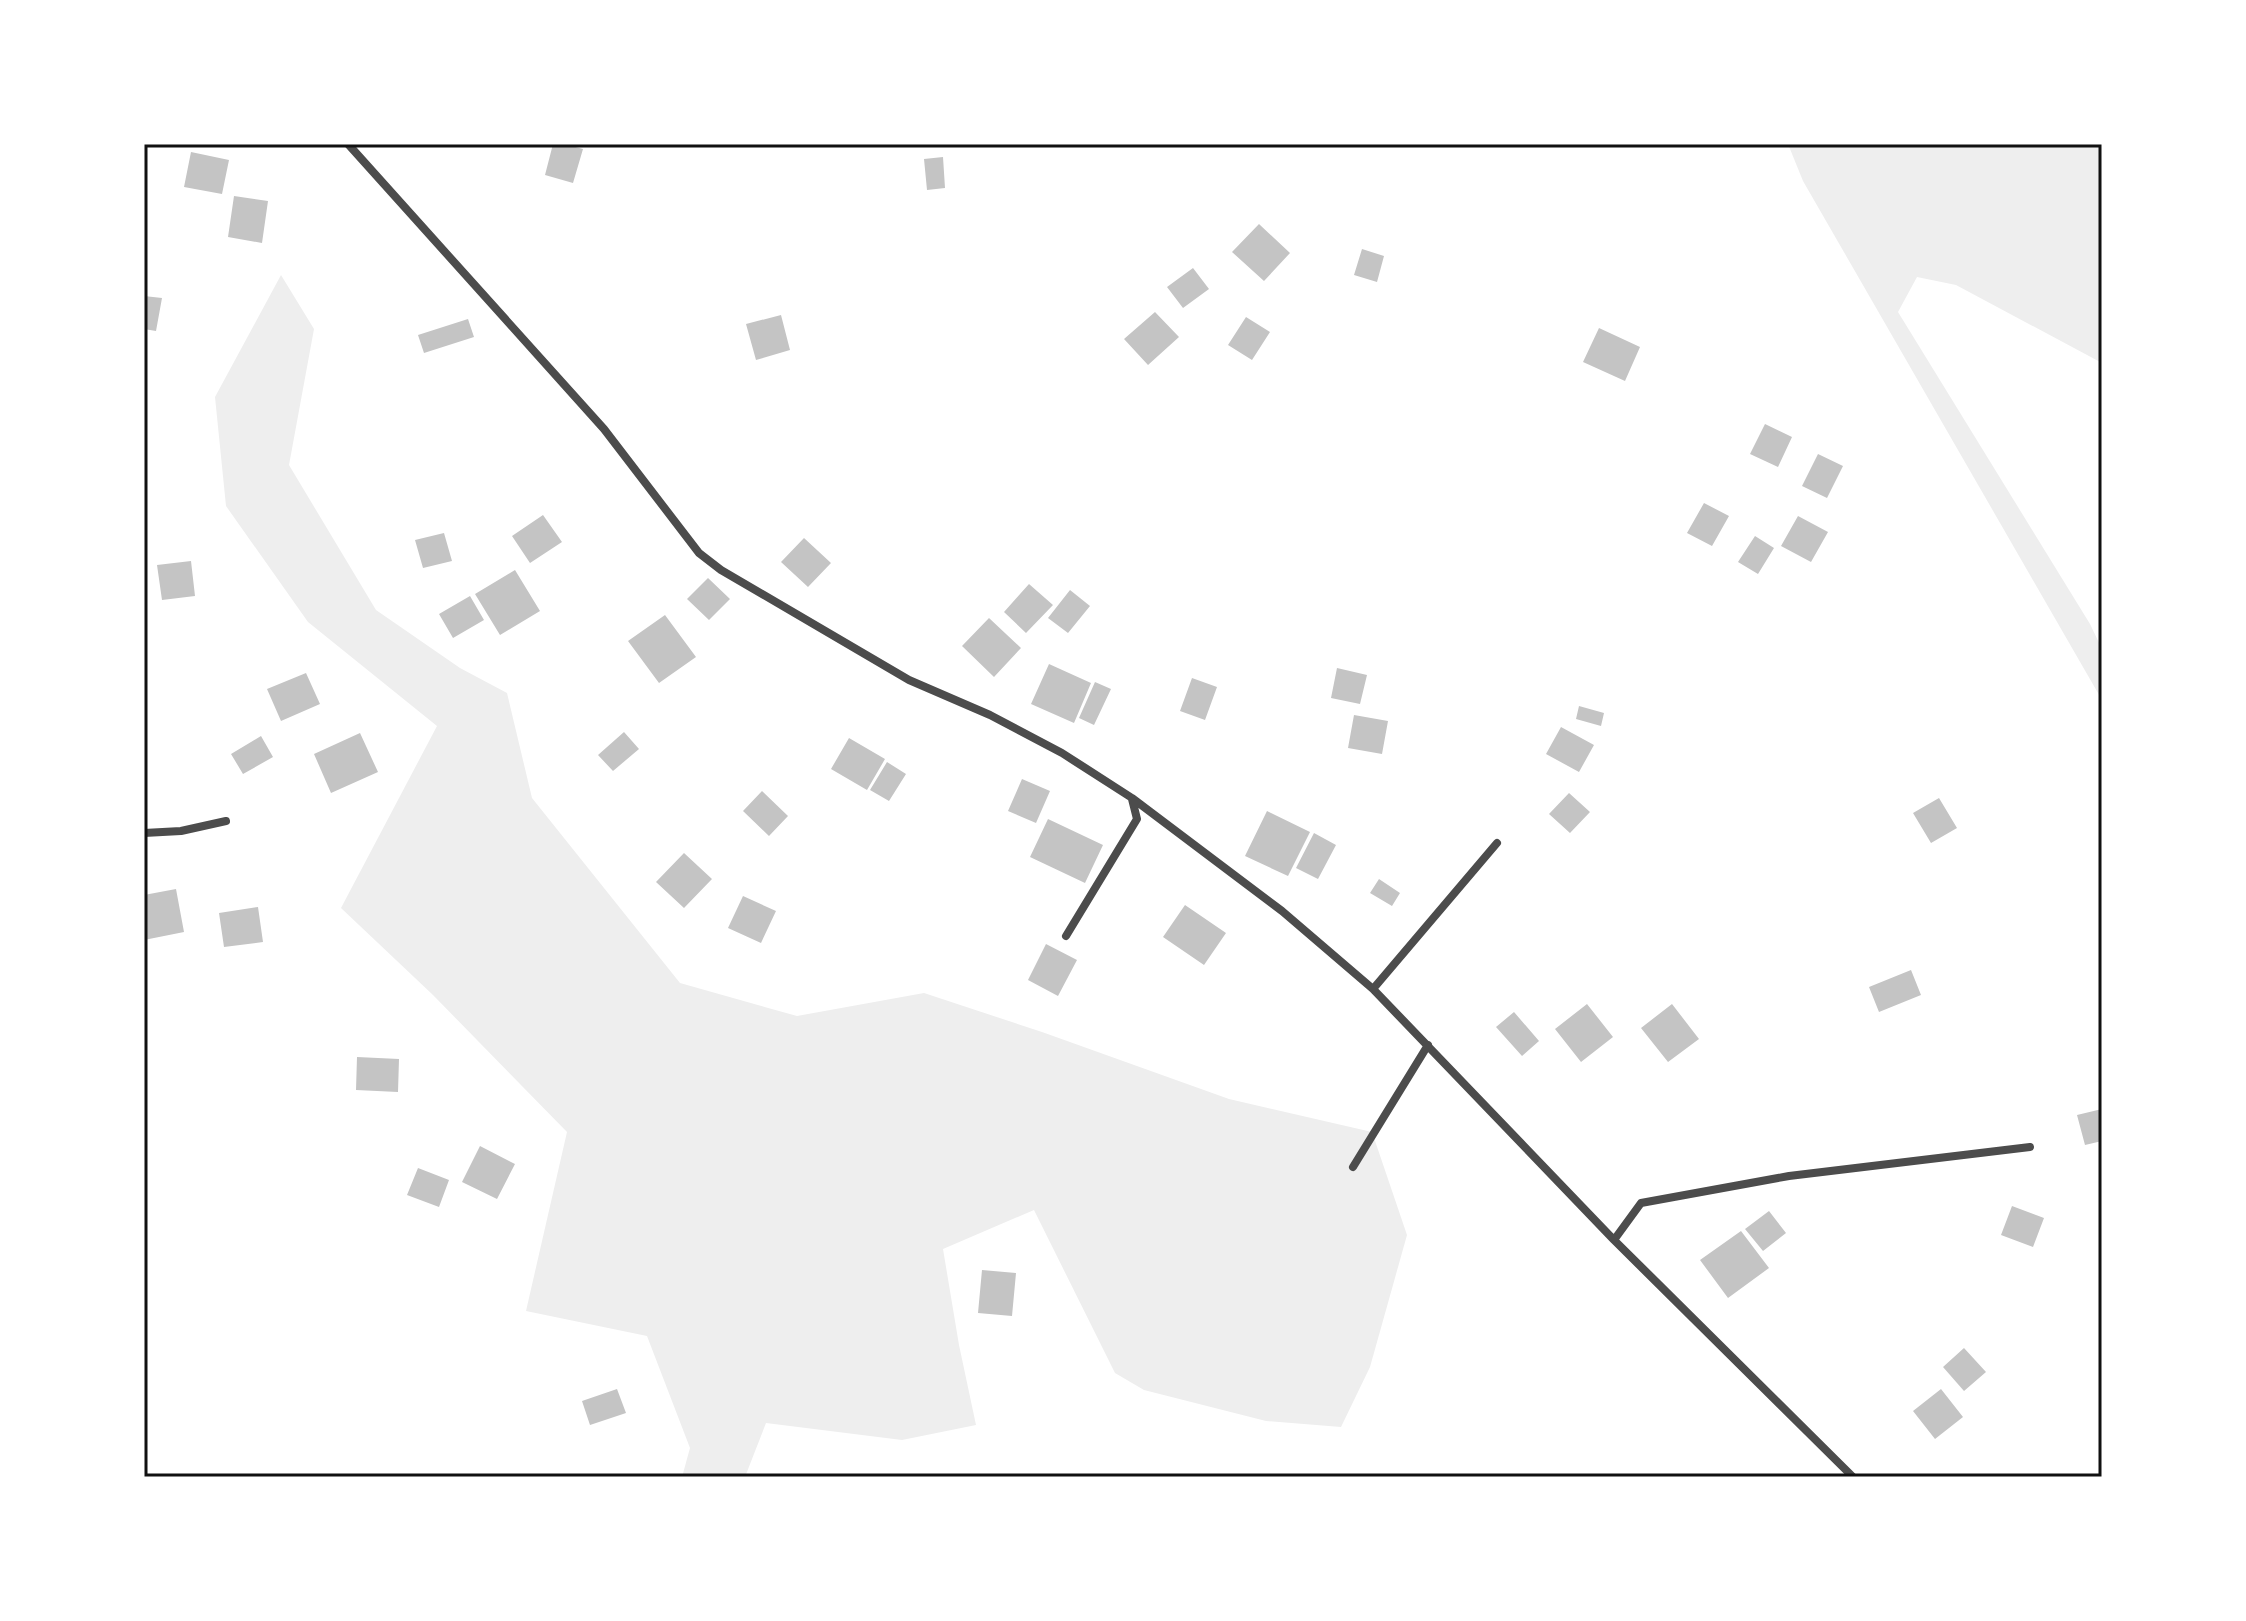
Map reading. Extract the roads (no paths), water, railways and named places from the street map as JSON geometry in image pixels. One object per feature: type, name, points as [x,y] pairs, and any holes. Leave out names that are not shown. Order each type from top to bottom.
[{"type":"street","points":[[348,144],[604,429],[699,553],[721,570],[909,680],[990,715],[1062,753],[1132,798],[1282,911],[1373,989],[1614,1240],[1853,1477]]},
{"type":"street","points":[[1066,936],[1137,819],[1132,798]]},
{"type":"street","points":[[144,833],[181,831],[226,821]]},
{"type":"street","points":[[1373,989],[1497,843]]},
{"type":"street","points":[[1353,1167],[1428,1045]]},
{"type":"street","points":[[1614,1240],[1641,1203],[1789,1176],[2030,1147]]}]
